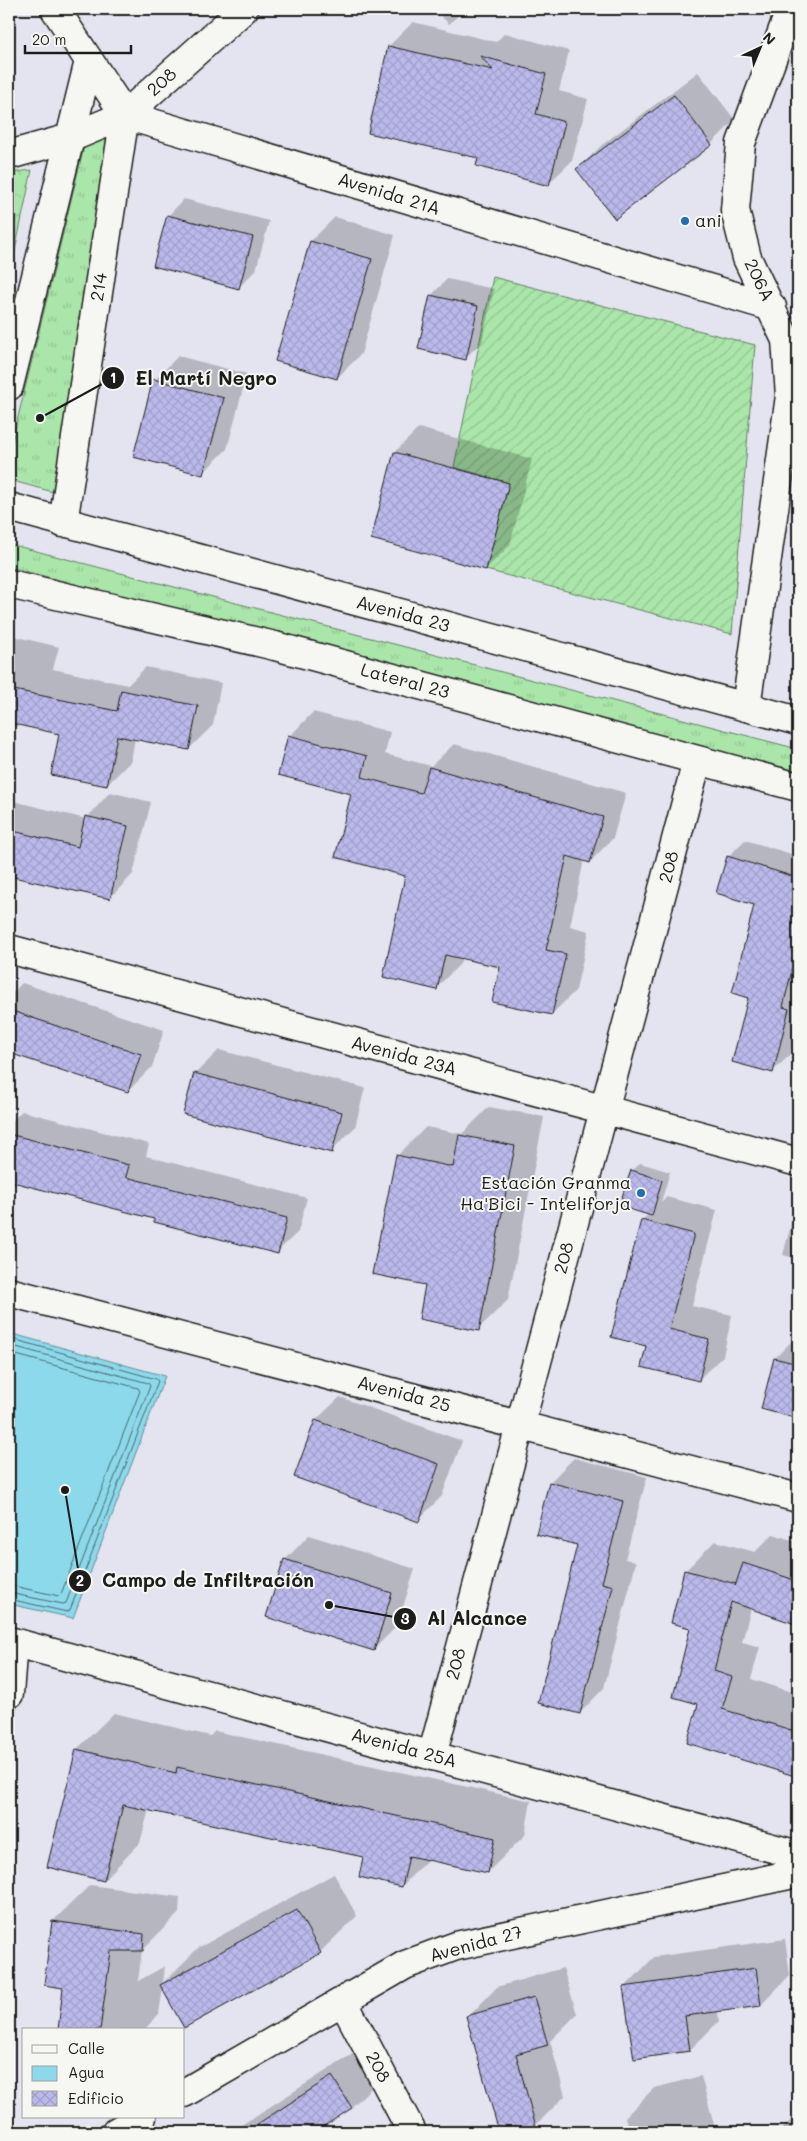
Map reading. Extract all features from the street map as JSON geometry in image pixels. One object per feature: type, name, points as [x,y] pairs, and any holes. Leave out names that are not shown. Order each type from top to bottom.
[{"type":"street","points":[[9,155],[70,138],[125,115],[55,9]]},
{"type":"street","name":"208","points":[[125,115],[244,9]]},
{"type":"street","name":"206A","points":[[746,707],[790,396],[786,340],[772,307],[747,258],[735,210],[741,143],[785,24],[793,9]]},
{"type":"street","points":[[9,386],[89,61]]},
{"type":"street","name":"Avenida 21A","points":[[125,115],[772,307]]},
{"type":"street","name":"214","points":[[63,523],[125,115]]},
{"type":"street","name":"Avenida 23","points":[[9,507],[798,721]]},
{"type":"street","name":"Lateral 23","points":[[9,584],[276,646],[798,787]]},
{"type":"street","name":"208","points":[[432,1756],[697,761]]},
{"type":"street","name":"Avenida 23A","points":[[9,949],[798,1162]]},
{"type":"street","name":"Avenida 25","points":[[9,1292],[798,1498]]},
{"type":"street","points":[[9,1694],[11,1641]]},
{"type":"street","name":"Avenida 25A","points":[[11,1641],[798,1855]]},
{"type":"street","name":"Avenida 27","points":[[185,2092],[406,1965],[456,1946],[798,1873]]},
{"type":"street","name":"208","points":[[343,2001],[412,2132]]},
{"type":"street","points":[[116,2132],[140,2118]]},
{"type":"green space","points":[[95,136],[111,139],[53,492],[9,480],[9,454],[84,147]]},
{"type":"green space","points":[[32,170],[9,279],[9,173]]},
{"type":"green space","points":[[493,277],[755,345],[732,634],[486,570],[509,483],[454,467]]},
{"type":"green space","points":[[9,544],[798,749],[798,772],[9,567]]},
{"type":"water","points":[[9,1333],[165,1376],[73,1618],[9,1604]]},
{"type":"building","points":[[388,46],[493,70],[480,56],[546,74],[536,114],[565,122],[549,186],[476,166],[478,158],[368,133]]},
{"type":"building","points":[[674,95],[712,145],[615,219],[576,169]]},
{"type":"building","points":[[167,215],[253,237],[239,289],[153,266]]},
{"type":"building","points":[[310,241],[372,259],[337,379],[275,361]]},
{"type":"building","points":[[430,295],[478,306],[466,360],[418,349]]},
{"type":"building","points":[[153,379],[224,398],[203,475],[133,457]]},
{"type":"building","points":[[394,452],[509,483],[486,570],[371,539]]},
{"type":"building","points":[[9,689],[117,711],[121,690],[198,706],[189,750],[117,736],[107,786],[51,775],[59,734],[9,723]]},
{"type":"building","points":[[288,735],[367,756],[362,777],[421,793],[429,767],[603,817],[590,863],[567,856],[546,950],[566,954],[552,1015],[492,1002],[500,967],[445,955],[437,990],[383,977],[405,876],[335,857],[351,794],[278,775]]},
{"type":"building","points":[[85,816],[128,826],[110,899],[9,876],[9,830],[78,847]]},
{"type":"building","points":[[727,856],[798,878],[798,945],[783,1007],[789,1009],[773,1073],[732,1062],[748,998],[732,993],[754,905],[716,893]]},
{"type":"building","points":[[9,1010],[141,1054],[128,1092],[9,1053]]},
{"type":"building","points":[[194,1073],[342,1112],[332,1153],[183,1114]]},
{"type":"building","points":[[9,1134],[129,1165],[126,1177],[287,1218],[278,1254],[154,1222],[154,1219],[9,1181]]},
{"type":"building","points":[[459,1135],[515,1146],[479,1331],[419,1319],[425,1285],[372,1274],[396,1155],[453,1167]]},
{"type":"building","name":"Estación Granma Ha'Bici - Inteliforja","points":[[631,1170],[662,1180],[652,1216],[619,1206]]},
{"type":"building","points":[[641,1220],[694,1234],[669,1329],[709,1339],[699,1381],[641,1367],[646,1346],[611,1337]]},
{"type":"building","points":[[774,1358],[798,1364],[798,1419],[761,1409]]},
{"type":"building","points":[[315,1420],[439,1464],[419,1522],[294,1477]]},
{"type":"building","points":[[549,1482],[623,1501],[602,1583],[613,1586],[580,1714],[538,1703],[577,1545],[536,1534]]},
{"type":"building","points":[[284,1559],[392,1593],[374,1651],[266,1617]]},
{"type":"building","points":[[743,1563],[798,1581],[798,1625],[731,1602],[714,1671],[732,1677],[722,1709],[798,1732],[798,1777],[687,1743],[698,1704],[673,1697],[690,1628],[671,1623],[684,1570],[736,1584]]},
{"type":"building","points":[[76,1749],[176,1773],[177,1767],[495,1838],[488,1873],[409,1856],[402,1887],[359,1877],[363,1857],[123,1805],[104,1881],[47,1867]]},
{"type":"building","points":[[297,1910],[321,1953],[184,2028],[160,1985]]},
{"type":"building","points":[[52,1921],[144,1934],[143,1951],[111,1951],[100,2028],[58,2028],[63,1988],[44,1985]]},
{"type":"building","points":[[756,1968],[761,2006],[685,2016],[690,2051],[634,2059],[623,1987]]},
{"type":"building","points":[[534,1997],[548,2045],[516,2054],[536,2127],[516,2132],[499,2132],[466,2016]]},
{"type":"building","points":[[332,2076],[352,2108],[315,2132],[245,2132]]},
{"type":"place","name":"ani","points":[[685,221]]},
{"type":"place","name":"El Martí Negro","points":[[40,418]]},
{"type":"place","name":"Estación Granma Ha'Bici - Inteliforja","points":[[641,1193]]},
{"type":"place","name":"Campo de Infiltración","points":[[65,1490]]},
{"type":"place","name":"Al Alcance","points":[[329,1605]]}]
